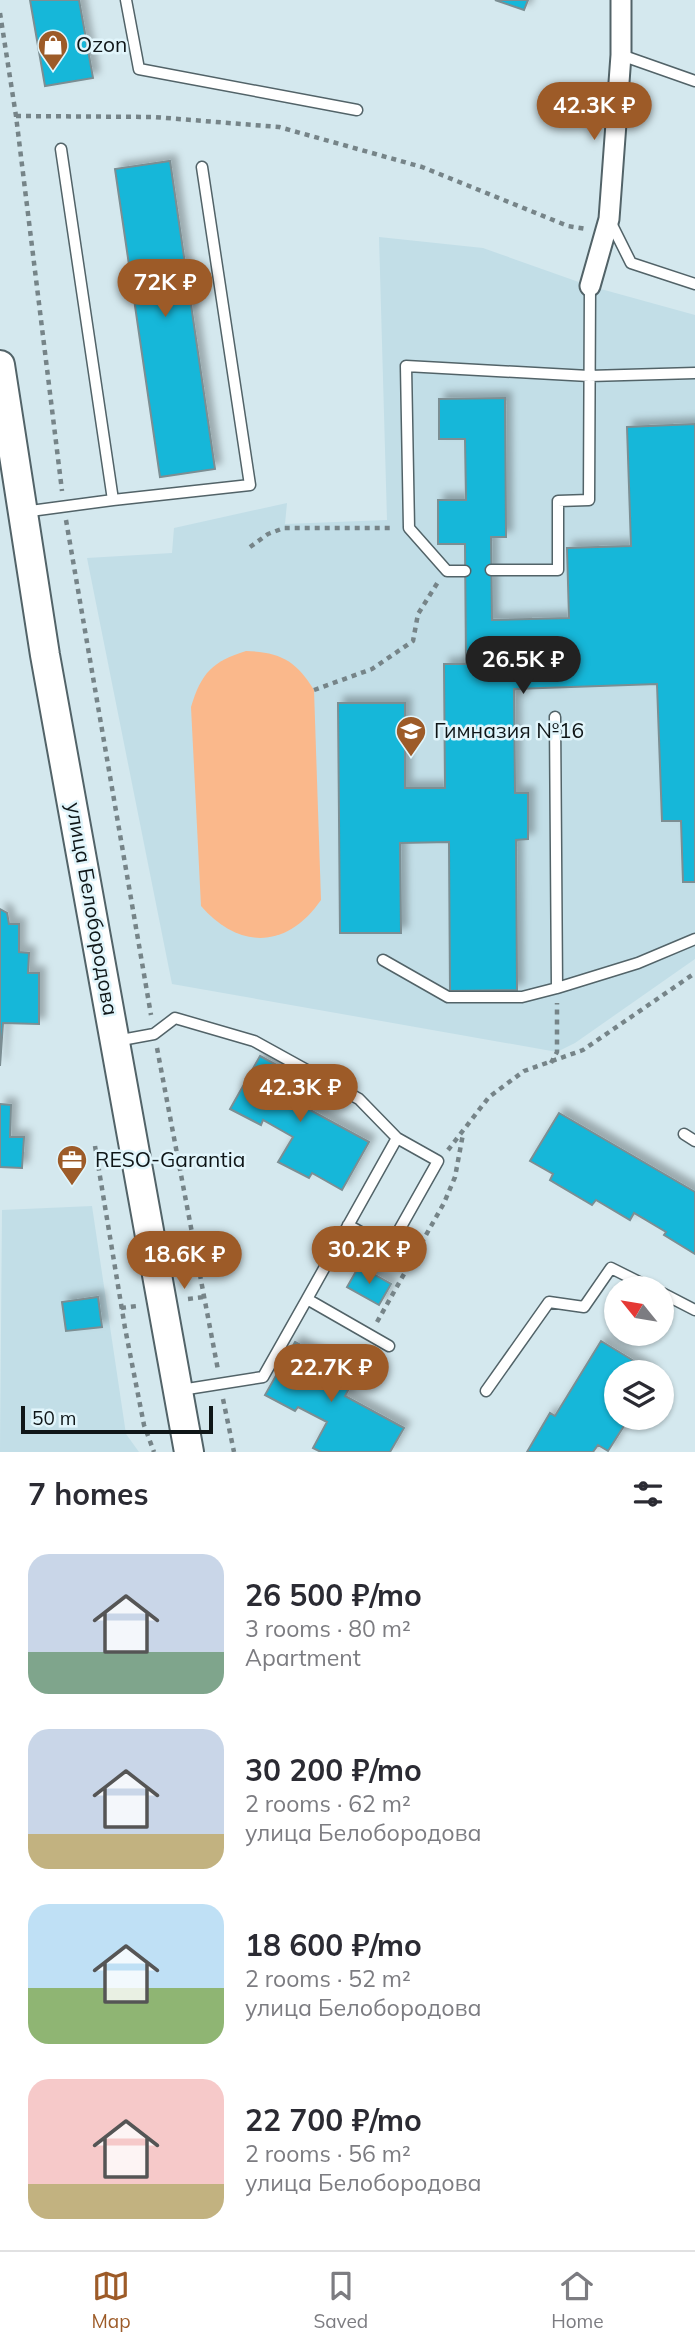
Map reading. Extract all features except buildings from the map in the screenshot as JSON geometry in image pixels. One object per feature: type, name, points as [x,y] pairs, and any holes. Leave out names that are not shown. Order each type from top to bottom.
[{"type":"street","points":[[590,286],[607,225],[621,55],[621,0]]},
{"type":"street","name":"улица Белобородова","points":[[1,374],[45,655],[189,1452]]},
{"type":"lane","points":[[126,0],[139,69],[357,110]]},
{"type":"lane","points":[[621,55],[695,81]]},
{"type":"lane","points":[[61,149],[113,500]]},
{"type":"lane","points":[[23,512],[250,485],[202,167]]},
{"type":"lane","points":[[607,225],[631,263],[695,284]]},
{"type":"lane","points":[[491,570],[558,570],[558,501],[589,500],[590,286]]},
{"type":"lane","points":[[465,571],[447,571],[409,528],[406,366],[589,376],[695,373]]},
{"type":"lane","points":[[555,717],[557,988]]},
{"type":"lane","points":[[383,960],[448,997],[522,997],[638,963],[695,939]]},
{"type":"lane","points":[[116,1041],[154,1034],[175,1018],[254,1041],[359,1100],[397,1138],[438,1161],[389,1248],[348,1225]]},
{"type":"lane","points":[[684,1134],[695,1141]]},
{"type":"lane","points":[[177,1390],[263,1377],[397,1138]]},
{"type":"lane","points":[[605,1276],[611,1268],[627,1276]]},
{"type":"lane","points":[[486,1391],[549,1302],[584,1307],[604,1278]]},
{"type":"lane","points":[[307,1299],[389,1346]]},
{"type":"lane","points":[[674,1299],[695,1310]]},
{"type":"path","points":[[16,117],[154,117],[279,127],[422,167],[568,226],[607,225]]},
{"type":"path","points":[[250,547],[268,534],[284,528],[409,528]]},
{"type":"path","points":[[314,690],[372,669],[413,641],[418,614],[447,571]]},
{"type":"path","points":[[438,1161],[489,1097],[523,1071],[583,1050],[695,973]]},
{"type":"path","points":[[551,1063],[557,1052],[557,988]]},
{"type":"path","points":[[154,1034],[234,1452]]},
{"type":"path","points":[[369,1335],[444,1203],[455,1177],[463,1132]]},
{"type":"path","points":[[95,1146],[125,1328],[144,1425],[154,1452]]},
{"type":"shaded area","name":"Гимназия №16","points":[[379,237],[483,248],[590,286],[695,315],[695,959],[575,1043],[557,1052],[172,984],[87,558],[172,553],[174,528],[287,503],[285,524],[387,520]]},
{"type":"shaded area","points":[[246,651],[269,653],[286,660],[301,672],[314,690],[321,900],[308,916],[293,928],[263,938],[231,931],[201,906],[191,707],[199,685],[210,670],[225,659]]},
{"type":"shaded area","points":[[92,1206],[126,1434],[139,1452],[0,1452],[2,1210]]},
{"type":"place","name":"Ozon","points":[[53,72]]},
{"type":"place","name":"Гимназия №16","points":[[411,758]]},
{"type":"place","name":"RESO-Garantia","points":[[72,1187]]}]
